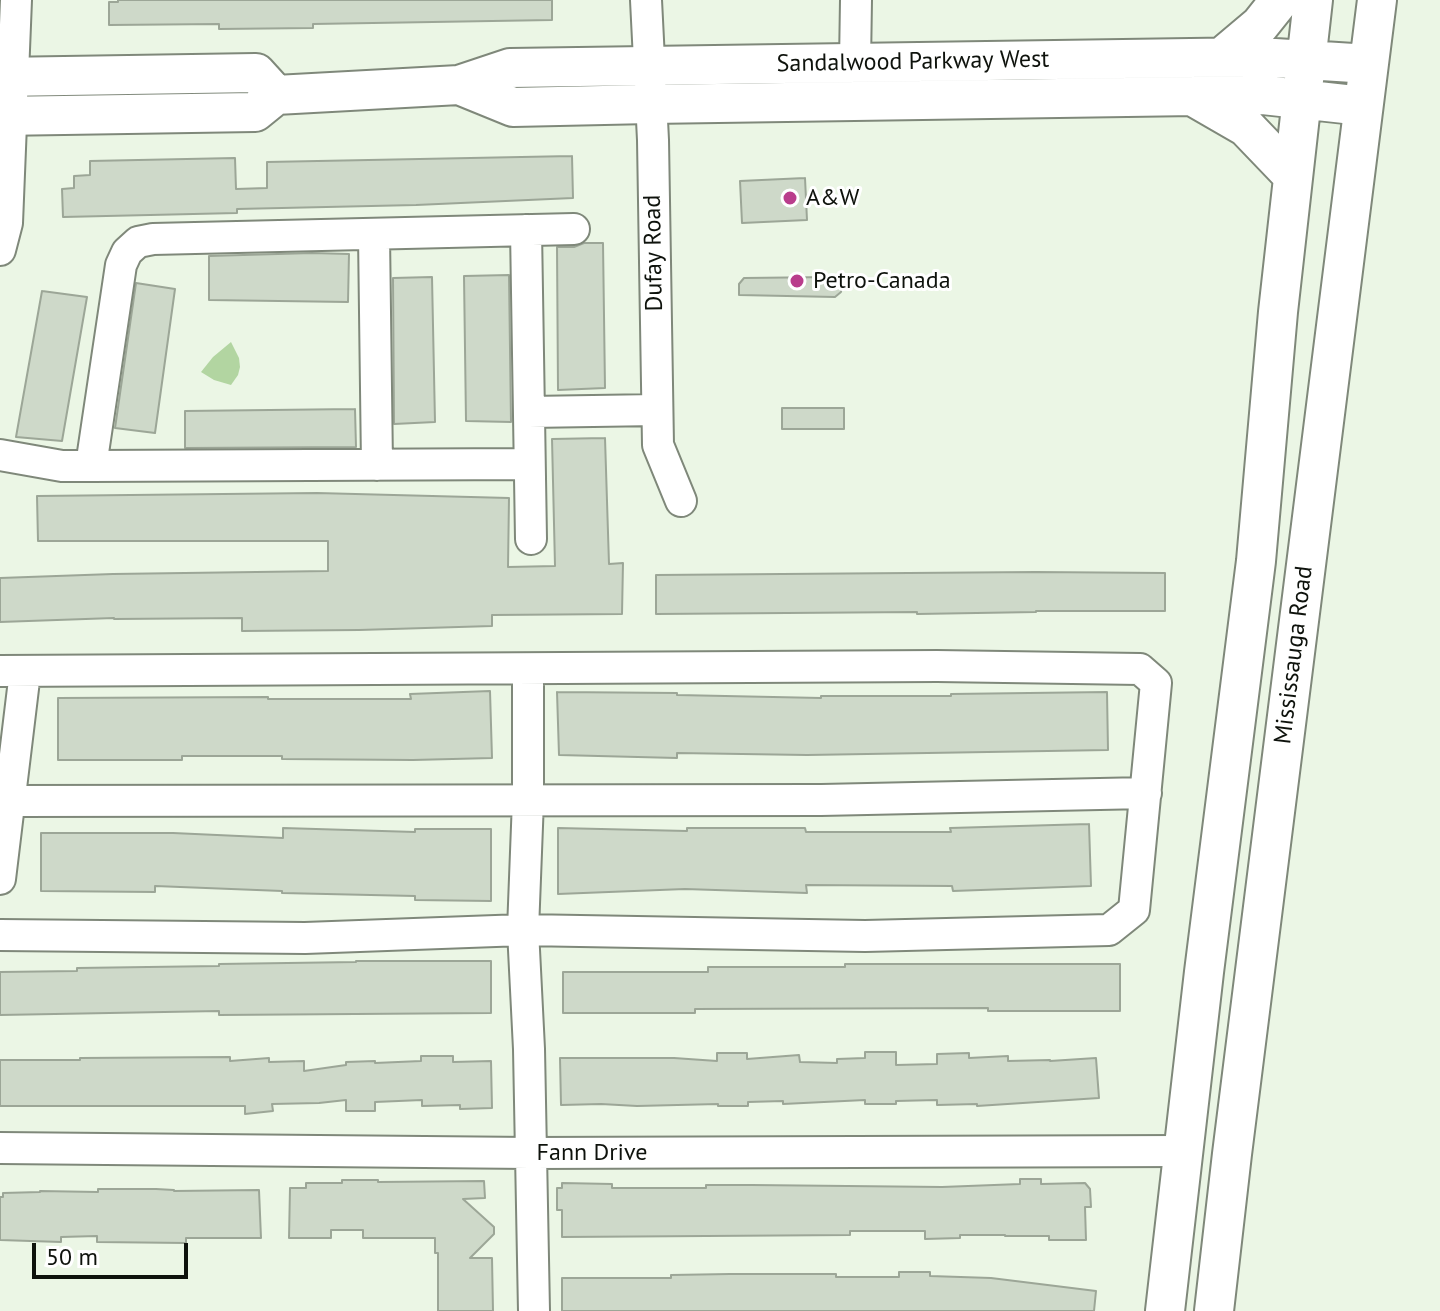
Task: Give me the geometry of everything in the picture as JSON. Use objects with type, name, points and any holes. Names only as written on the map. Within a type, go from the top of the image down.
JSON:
[{"type":"main road","points":[[1222,57],[1260,25],[1280,0]]},
{"type":"main road","name":"Mississauga Road","points":[[1165,1311],[1256,561],[1278,312],[1313,0]]},
{"type":"main road","name":"Mississauga Road","points":[[1214,1311],[1377,0]]},
{"type":"main road","name":"Sandalwood Parkway West","points":[[6,116],[255,112],[276,95],[459,85],[513,107],[649,85],[855,63],[1267,57],[1369,64]]},
{"type":"main road","points":[[7,77],[256,73],[276,95]]},
{"type":"main road","name":"Sandalwood Parkway West","points":[[649,85],[1263,95],[1363,106]]},
{"type":"main road","points":[[1191,96],[1246,127],[1293,176]]},
{"type":"street","points":[[0,250],[7,223],[7,77],[16,0]]},
{"type":"street","name":"Dufay Road","points":[[646,0],[653,155],[658,445],[681,501]]},
{"type":"street","points":[[855,63],[856,0]]},
{"type":"street","points":[[91,466],[121,265],[127,252],[138,242],[153,239],[574,229]]},
{"type":"street","points":[[526,230],[531,539]]},
{"type":"street","points":[[374,235],[377,465]]},
{"type":"street","points":[[529,412],[657,410]]},
{"type":"street","points":[[0,455],[62,466],[529,464]]},
{"type":"street","points":[[0,879],[9,801],[12,672],[922,666],[1140,669],[1156,683],[1134,910],[1109,930],[865,936],[523,930],[305,938],[0,935]]},
{"type":"street","points":[[528,670],[528,800],[523,930],[529,1049],[534,1311]]},
{"type":"street","points":[[9,801],[821,800],[1146,793]]},
{"type":"street","name":"Fann Drive","points":[[0,1148],[530,1153],[1183,1151]]},
{"type":"green space","points":[[231,342],[240,367],[231,385],[201,372]]},
{"type":"building","points":[[552,0],[552,20],[313,24],[313,28],[219,29],[219,24],[109,25],[109,2]]},
{"type":"building","points":[[572,156],[573,198],[237,209],[237,213],[63,217],[62,189],[74,188],[74,176],[90,175],[90,161],[235,158],[236,189],[267,188],[267,162]]},
{"type":"building","points":[[805,178],[807,220],[742,223],[740,181]]},
{"type":"building","points":[[584,243],[603,243],[605,388],[558,390],[557,247],[574,247]]},
{"type":"building","points":[[349,254],[348,302],[209,300],[209,256]]},
{"type":"building","points":[[509,275],[511,422],[466,421],[464,276]]},
{"type":"building","points":[[432,277],[435,422],[394,424],[393,278]]},
{"type":"building","points":[[831,277],[842,284],[841,292],[835,297],[739,295],[739,284],[744,278]]},
{"type":"building","points":[[136,283],[175,289],[155,433],[115,428]]},
{"type":"building","points":[[42,291],[87,297],[62,441],[16,437]]},
{"type":"building","points":[[782,408],[844,408],[844,429],[782,429]]},
{"type":"building","points":[[355,409],[356,447],[185,448],[185,411]]},
{"type":"building","points":[[605,438],[609,564],[623,563],[622,614],[492,615],[492,626],[359,630],[242,631],[242,618],[0,622],[0,578],[328,571],[328,541],[38,541],[37,496],[317,493],[509,498],[508,567],[555,566],[552,439]]},
{"type":"building","points":[[1165,573],[1165,611],[656,614],[656,575]]},
{"type":"building","points":[[490,691],[492,758],[413,760],[182,756],[182,760],[58,760],[58,698],[411,699],[410,694]]},
{"type":"building","points":[[557,692],[821,698],[1107,692],[1108,750],[807,755],[677,753],[677,758],[559,755]]},
{"type":"building","points":[[1089,824],[1091,886],[953,891],[952,886],[806,885],[807,893],[685,889],[558,894],[558,828],[687,831],[687,828],[805,828],[806,832],[951,832],[950,828]]},
{"type":"building","points":[[283,828],[415,832],[415,829],[491,829],[491,901],[155,886],[155,892],[41,891],[41,833],[173,833],[283,838]]},
{"type":"building","points":[[356,961],[491,961],[491,1013],[219,1015],[219,1011],[0,1015],[0,972]]},
{"type":"building","points":[[845,964],[1120,964],[1120,1011],[695,1009],[695,1013],[563,1013],[563,972],[708,972],[708,967],[845,967]]},
{"type":"building","points":[[865,1052],[896,1052],[896,1065],[937,1064],[937,1054],[969,1053],[969,1058],[1008,1056],[1008,1061],[1096,1058],[1099,1098],[977,1106],[937,1105],[937,1100],[896,1101],[896,1104],[865,1104],[865,1100],[783,1104],[783,1101],[748,1102],[748,1106],[561,1105],[560,1058],[717,1061],[717,1053],[747,1053],[747,1059],[799,1055],[800,1062],[837,1063],[837,1059],[865,1058]]},
{"type":"building","points":[[421,1056],[453,1056],[453,1062],[491,1061],[492,1108],[422,1106],[422,1100],[375,1102],[375,1111],[346,1111],[346,1100],[272,1104],[273,1111],[245,1114],[245,1106],[0,1106],[0,1060],[230,1057],[230,1061],[269,1058],[269,1062],[304,1061],[304,1071],[346,1065],[346,1062],[421,1061]]},
{"type":"building","points":[[1020,1179],[1041,1179],[1041,1184],[1085,1183],[1090,1189],[1091,1207],[1085,1207],[1086,1240],[1005,1235],[925,1239],[925,1231],[850,1231],[850,1235],[562,1237],[562,1210],[557,1210],[557,1188],[562,1188],[562,1183],[612,1184],[612,1188],[706,1188],[706,1185],[942,1187],[1020,1184]]},
{"type":"building","points":[[342,1180],[484,1181],[485,1198],[463,1199],[494,1227],[494,1234],[470,1258],[492,1258],[493,1311],[438,1311],[435,1238],[363,1238],[363,1230],[331,1230],[331,1238],[289,1238],[290,1188],[306,1188],[306,1183],[342,1183]]},
{"type":"building","points":[[98,1189],[259,1190],[261,1238],[186,1238],[186,1243],[97,1242],[97,1236],[61,1237],[61,1242],[0,1240],[0,1197],[3,1193],[98,1192]]},
{"type":"building","points":[[899,1272],[930,1272],[930,1276],[991,1278],[1096,1291],[1094,1311],[562,1311],[562,1278],[671,1278],[671,1275],[730,1274],[899,1277]]},
{"type":"place","name":"A&W","points":[[790,198]]},
{"type":"place","name":"Petro-Canada","points":[[797,281]]}]
